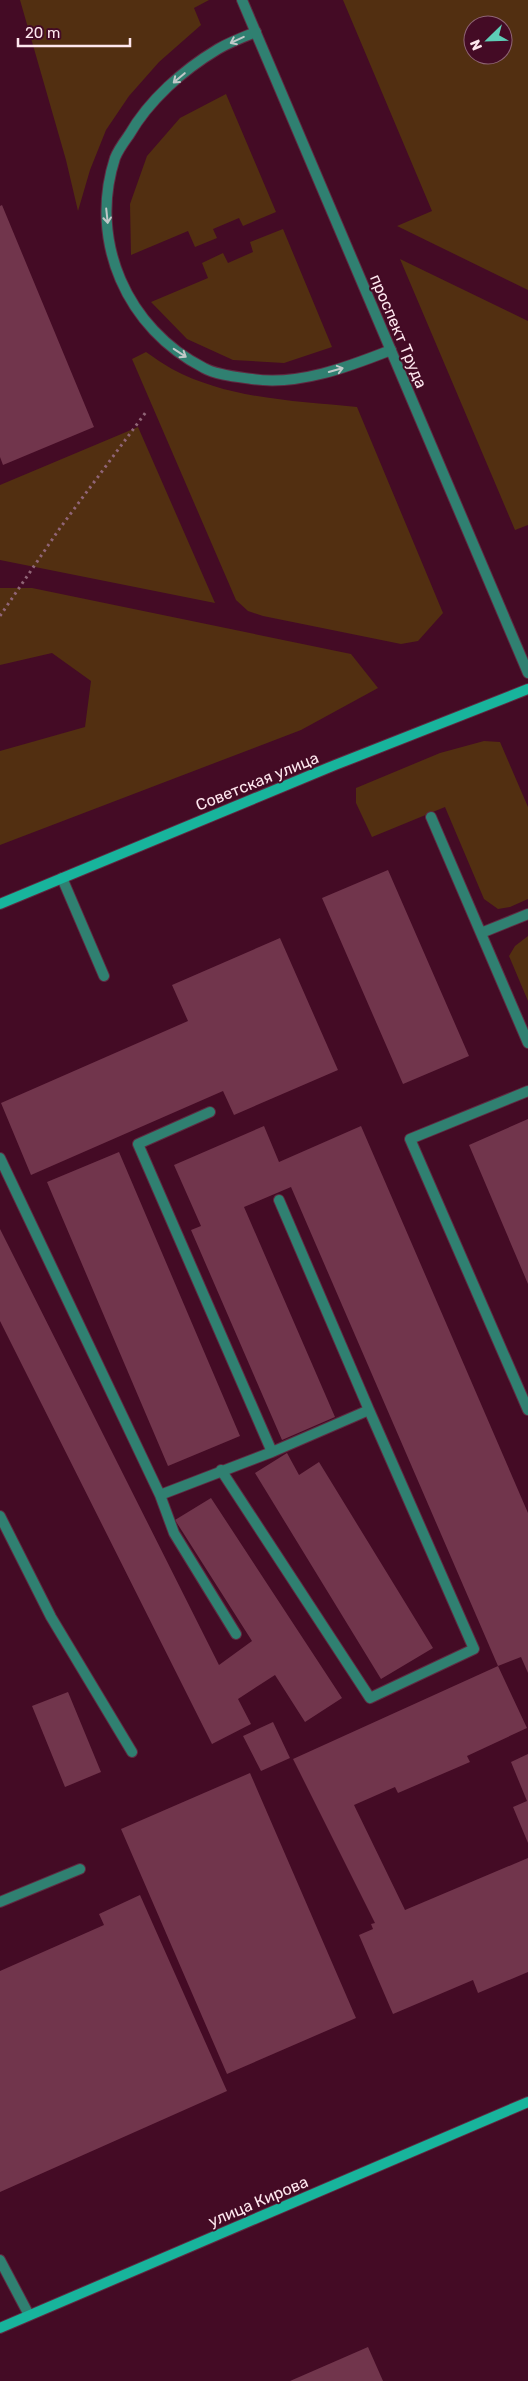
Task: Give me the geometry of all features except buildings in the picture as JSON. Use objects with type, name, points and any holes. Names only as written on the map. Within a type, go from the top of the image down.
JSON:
[{"type":"street","name":"проспект Труда","points":[[242,0],[528,673]]},
{"type":"street","points":[[256,32],[218,49],[177,78],[140,115],[116,157],[106,206],[111,256],[130,303],[163,342],[205,369],[253,380],[307,378],[353,365],[391,350]]},
{"type":"street","name":"Советская улица","points":[[0,904],[335,765],[528,689]]},
{"type":"street","points":[[431,817],[528,1043]]},
{"type":"street","points":[[62,878],[104,976]]},
{"type":"street","points":[[481,933],[528,914]]},
{"type":"street","points":[[527,1405],[410,1139],[528,1090]]},
{"type":"street","points":[[210,1112],[138,1144],[272,1452]]},
{"type":"street","points":[[0,1158],[160,1495],[174,1533],[236,1634]]},
{"type":"street","points":[[221,1470],[370,1698],[474,1649],[279,1200]]},
{"type":"street","points":[[160,1495],[272,1452],[369,1410]]},
{"type":"street","points":[[0,1516],[51,1617],[132,1752]]},
{"type":"street","points":[[0,1902],[80,1869]]},
{"type":"street","name":"улица Кирова","points":[[0,2328],[528,2102]]},
{"type":"street","points":[[0,2260],[29,2316]]},
{"type":"path","points":[[0,616],[60,528],[146,412]]},
{"type":"shaded area","points":[[20,0],[209,0],[194,8],[201,25],[159,62],[129,96],[106,130],[90,170],[78,211],[66,160]]},
{"type":"shaded area","points":[[343,0],[528,0],[528,290],[397,226],[432,211]]},
{"type":"shaded area","points":[[226,94],[276,212],[243,226],[239,218],[213,229],[217,238],[195,247],[188,231],[131,255],[130,204],[147,156],[180,118]]},
{"type":"shaded area","points":[[283,229],[332,347],[284,363],[233,360],[187,339],[151,302],[208,278],[202,263],[223,253],[228,263],[253,252],[250,242]]},
{"type":"shaded area","points":[[400,259],[528,321],[528,525],[515,530]]},
{"type":"shaded area","points":[[146,352],[172,369],[193,379],[239,393],[357,407],[443,613],[418,641],[401,644],[263,616],[248,611],[236,600],[132,359]]},
{"type":"shaded area","points":[[138,427],[215,603],[0,560],[0,485]]},
{"type":"shaded area","points":[[0,588],[32,588],[351,654],[378,688],[301,730],[0,845],[0,751],[85,727],[91,681],[52,653],[0,665]]},
{"type":"shaded area","points":[[484,741],[500,742],[528,807],[528,899],[510,907],[498,909],[484,899],[445,807],[372,837],[356,803],[356,788],[440,753]]},
{"type":"shaded area","points":[[528,936],[528,1001],[509,956],[515,946]]}]
